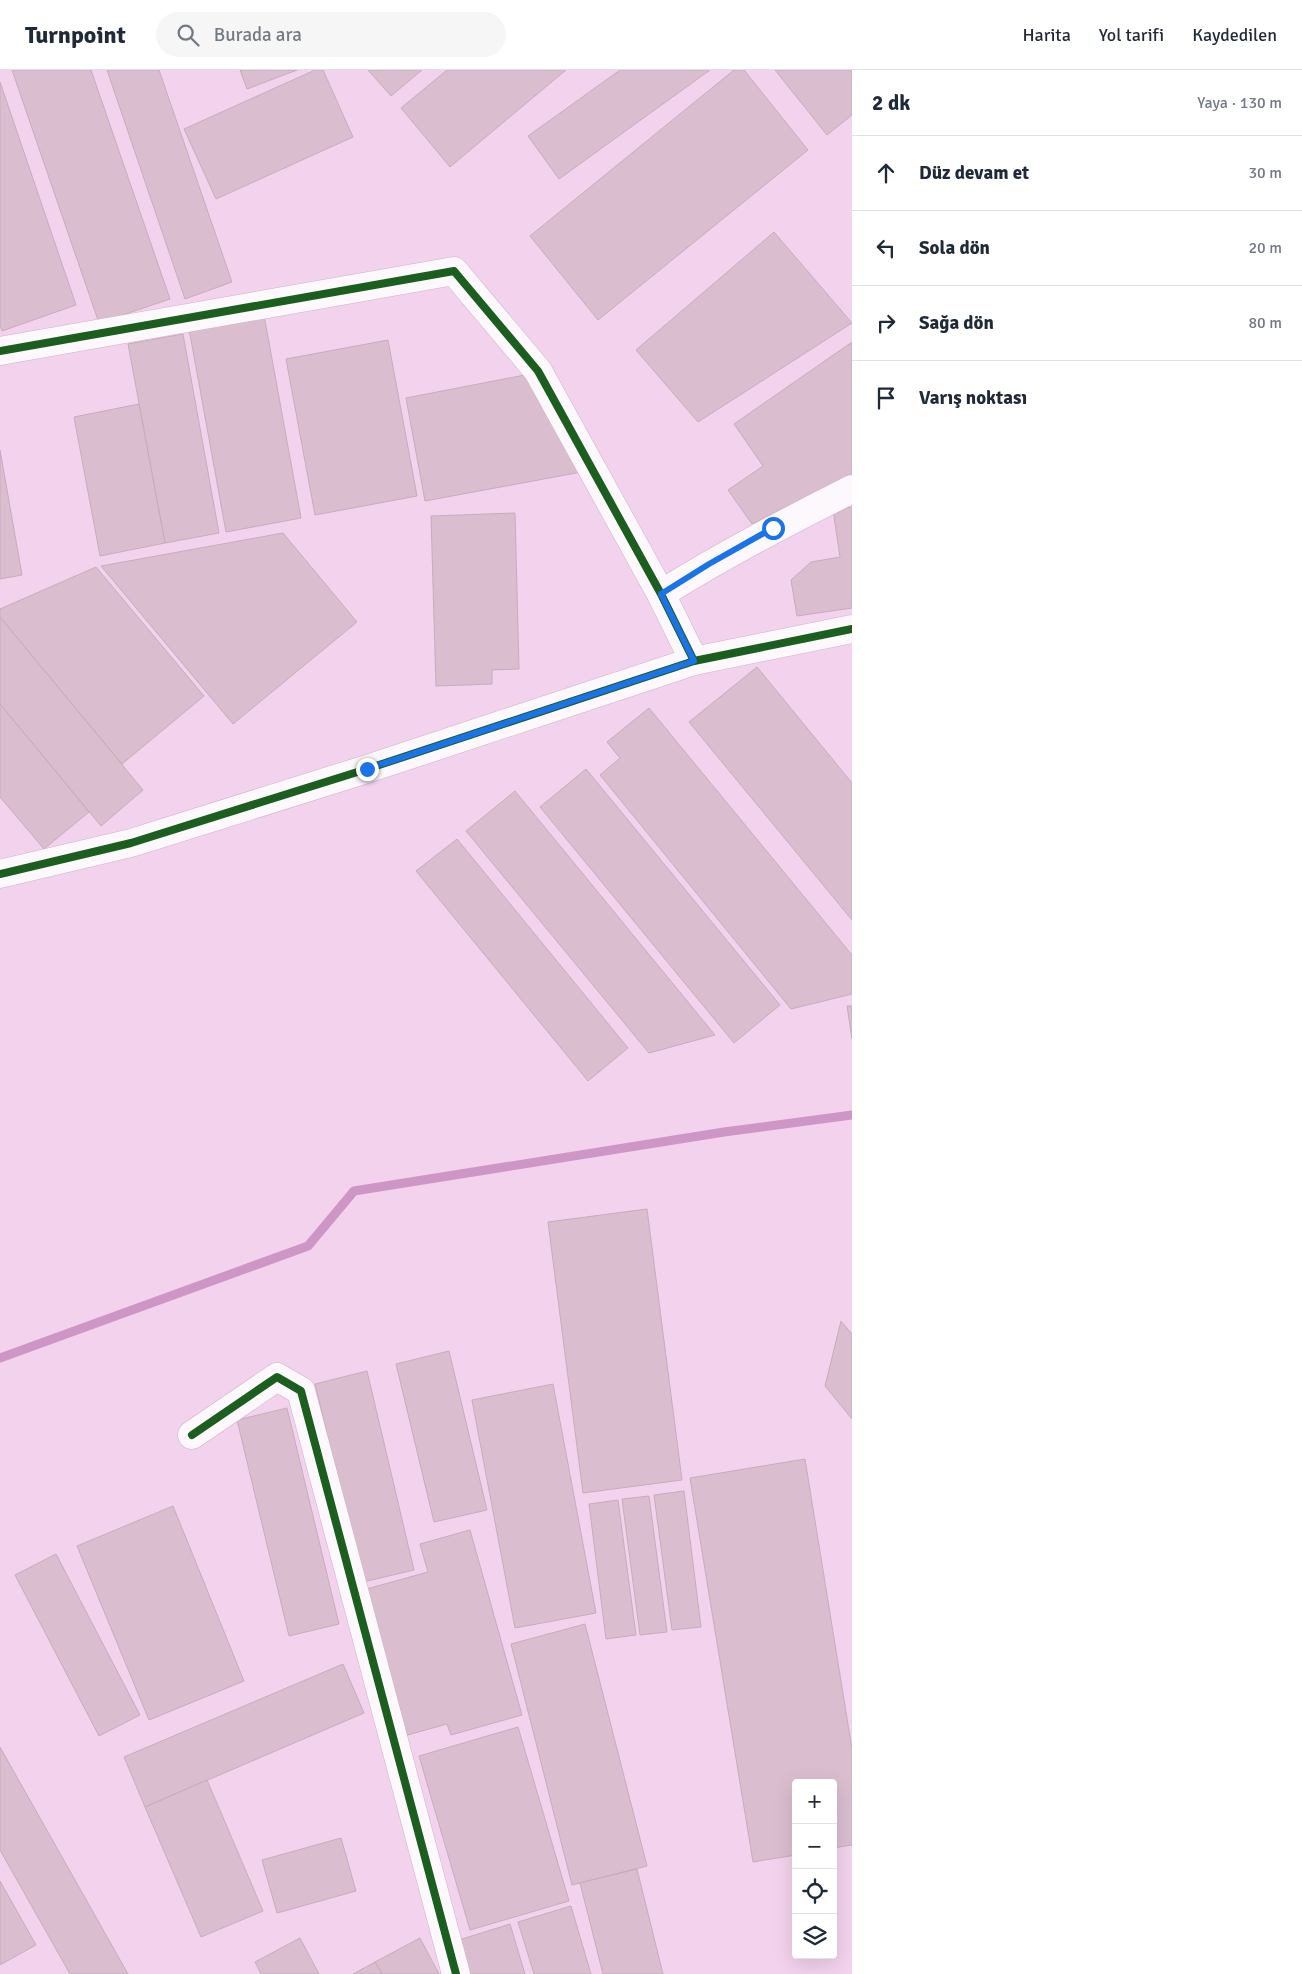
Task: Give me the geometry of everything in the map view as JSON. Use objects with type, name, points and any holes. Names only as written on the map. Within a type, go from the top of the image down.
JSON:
[{"type":"street","points":[[0,351],[454,271],[538,371],[661,594],[694,661]]},
{"type":"street","points":[[661,594],[709,564],[765,533],[852,489]]},
{"type":"street","points":[[0,874],[141,840],[367,769],[694,661],[852,629]]},
{"type":"street","points":[[192,1436],[277,1377],[301,1391],[456,1974]]},
{"type":"building","points":[[12,70],[91,70],[170,299],[99,323]]},
{"type":"building","points":[[107,70],[159,70],[232,282],[185,299]]},
{"type":"building","points":[[240,70],[297,70],[247,89]]},
{"type":"building","points":[[315,70],[323,70],[353,137],[216,199],[184,129]]},
{"type":"building","points":[[368,70],[422,70],[391,96]]},
{"type":"building","points":[[447,70],[566,70],[450,167],[401,108]]},
{"type":"building","points":[[620,70],[710,70],[559,179],[528,136]]},
{"type":"building","points":[[734,70],[744,70],[808,150],[598,320],[530,236]]},
{"type":"building","points":[[775,70],[852,70],[852,115],[827,135]]},
{"type":"building","points":[[0,82],[76,305],[2,331],[0,325]]},
{"type":"building","points":[[774,232],[852,323],[698,422],[636,350]]},
{"type":"building","points":[[264,315],[301,518],[226,532],[189,329]]},
{"type":"building","points":[[183,334],[219,533],[165,543],[128,344]]},
{"type":"building","points":[[388,340],[417,496],[315,515],[286,359]]},
{"type":"building","points":[[852,342],[852,475],[752,524],[728,490],[763,466],[734,424]]},
{"type":"building","points":[[535,373],[587,471],[425,501],[406,398]]},
{"type":"building","points":[[139,404],[165,543],[100,556],[74,417]]},
{"type":"building","points":[[0,450],[22,575],[0,579]]},
{"type":"building","points":[[852,507],[852,608],[797,616],[791,580],[811,562],[840,557],[833,510]]},
{"type":"building","points":[[515,513],[519,669],[492,670],[492,684],[436,686],[431,516]]},
{"type":"building","points":[[283,533],[357,622],[233,724],[101,566]]},
{"type":"building","points":[[96,567],[204,696],[122,764],[0,617],[0,609]]},
{"type":"building","points":[[0,617],[143,790],[101,826],[0,704]]},
{"type":"building","points":[[757,667],[852,783],[852,920],[689,722]]},
{"type":"building","points":[[0,704],[89,812],[44,849],[0,797]]},
{"type":"building","points":[[649,708],[852,955],[852,994],[791,1009],[600,775],[620,758],[607,742]]},
{"type":"building","points":[[586,769],[780,1005],[734,1043],[540,807]]},
{"type":"building","points":[[515,791],[715,1035],[649,1053],[466,831]]},
{"type":"building","points":[[457,839],[628,1048],[588,1081],[416,871]]},
{"type":"building","points":[[847,1006],[852,1006],[852,1039]]},
{"type":"building","points":[[647,1209],[682,1480],[583,1493],[548,1222]]},
{"type":"building","points":[[841,1321],[852,1334],[852,1419],[825,1386]]},
{"type":"building","points":[[449,1351],[487,1510],[434,1522],[396,1364]]},
{"type":"building","points":[[367,1371],[414,1570],[363,1582],[315,1384]]},
{"type":"building","points":[[553,1384],[596,1613],[515,1628],[472,1400]]},
{"type":"building","points":[[287,1408],[339,1624],[289,1636],[237,1420]]},
{"type":"building","points":[[805,1459],[852,1749],[852,1845],[837,1847],[837,1779],[792,1779],[792,1856],[753,1862],[690,1478]]},
{"type":"building","points":[[684,1491],[701,1627],[672,1630],[654,1495]]},
{"type":"building","points":[[649,1496],[667,1632],[640,1635],[622,1499]]},
{"type":"building","points":[[618,1500],[636,1635],[606,1639],[589,1504]]},
{"type":"building","points":[[173,1506],[244,1681],[149,1720],[77,1546]]},
{"type":"building","points":[[470,1530],[522,1715],[451,1735],[447,1724],[404,1736],[363,1590],[428,1572],[420,1544]]},
{"type":"building","points":[[56,1554],[140,1715],[99,1736],[15,1575]]},
{"type":"building","points":[[585,1624],[647,1866],[572,1885],[511,1644]]},
{"type":"building","points":[[343,1664],[364,1713],[145,1807],[124,1757]]},
{"type":"building","points":[[518,1727],[569,1901],[470,1930],[419,1756]]},
{"type":"building","points":[[0,1747],[128,1974],[70,1974],[0,1850]]},
{"type":"building","points":[[207,1780],[263,1911],[201,1937],[145,1807]]},
{"type":"building","points":[[341,1838],[356,1891],[277,1913],[262,1860]]},
{"type":"building","points":[[637,1869],[663,1974],[603,1974],[580,1883]]},
{"type":"building","points":[[0,1881],[36,1945],[0,1965]]},
{"type":"building","points":[[571,1906],[591,1974],[534,1974],[518,1922]]},
{"type":"building","points":[[510,1924],[525,1974],[469,1974],[459,1940]]},
{"type":"building","points":[[300,1938],[319,1974],[261,1974],[255,1962]]},
{"type":"building","points":[[420,1938],[439,1974],[382,1974],[375,1962]]},
{"type":"building","points":[[375,1962],[382,1974],[353,1974]]},
{"type":"waterway","points":[[0,1358],[308,1246],[354,1191],[724,1132],[852,1115]]},
{"type":"cycle path","points":[[0,351],[454,271],[538,371],[661,594],[694,661],[852,629]]},
{"type":"cycle path","points":[[0,874],[131,843],[367,769],[694,661]]},
{"type":"cycle path","points":[[192,1435],[277,1377],[301,1391],[456,1974]]},
{"type":"route","points":[[367,769],[694,661],[661,594],[773,528]]}]
